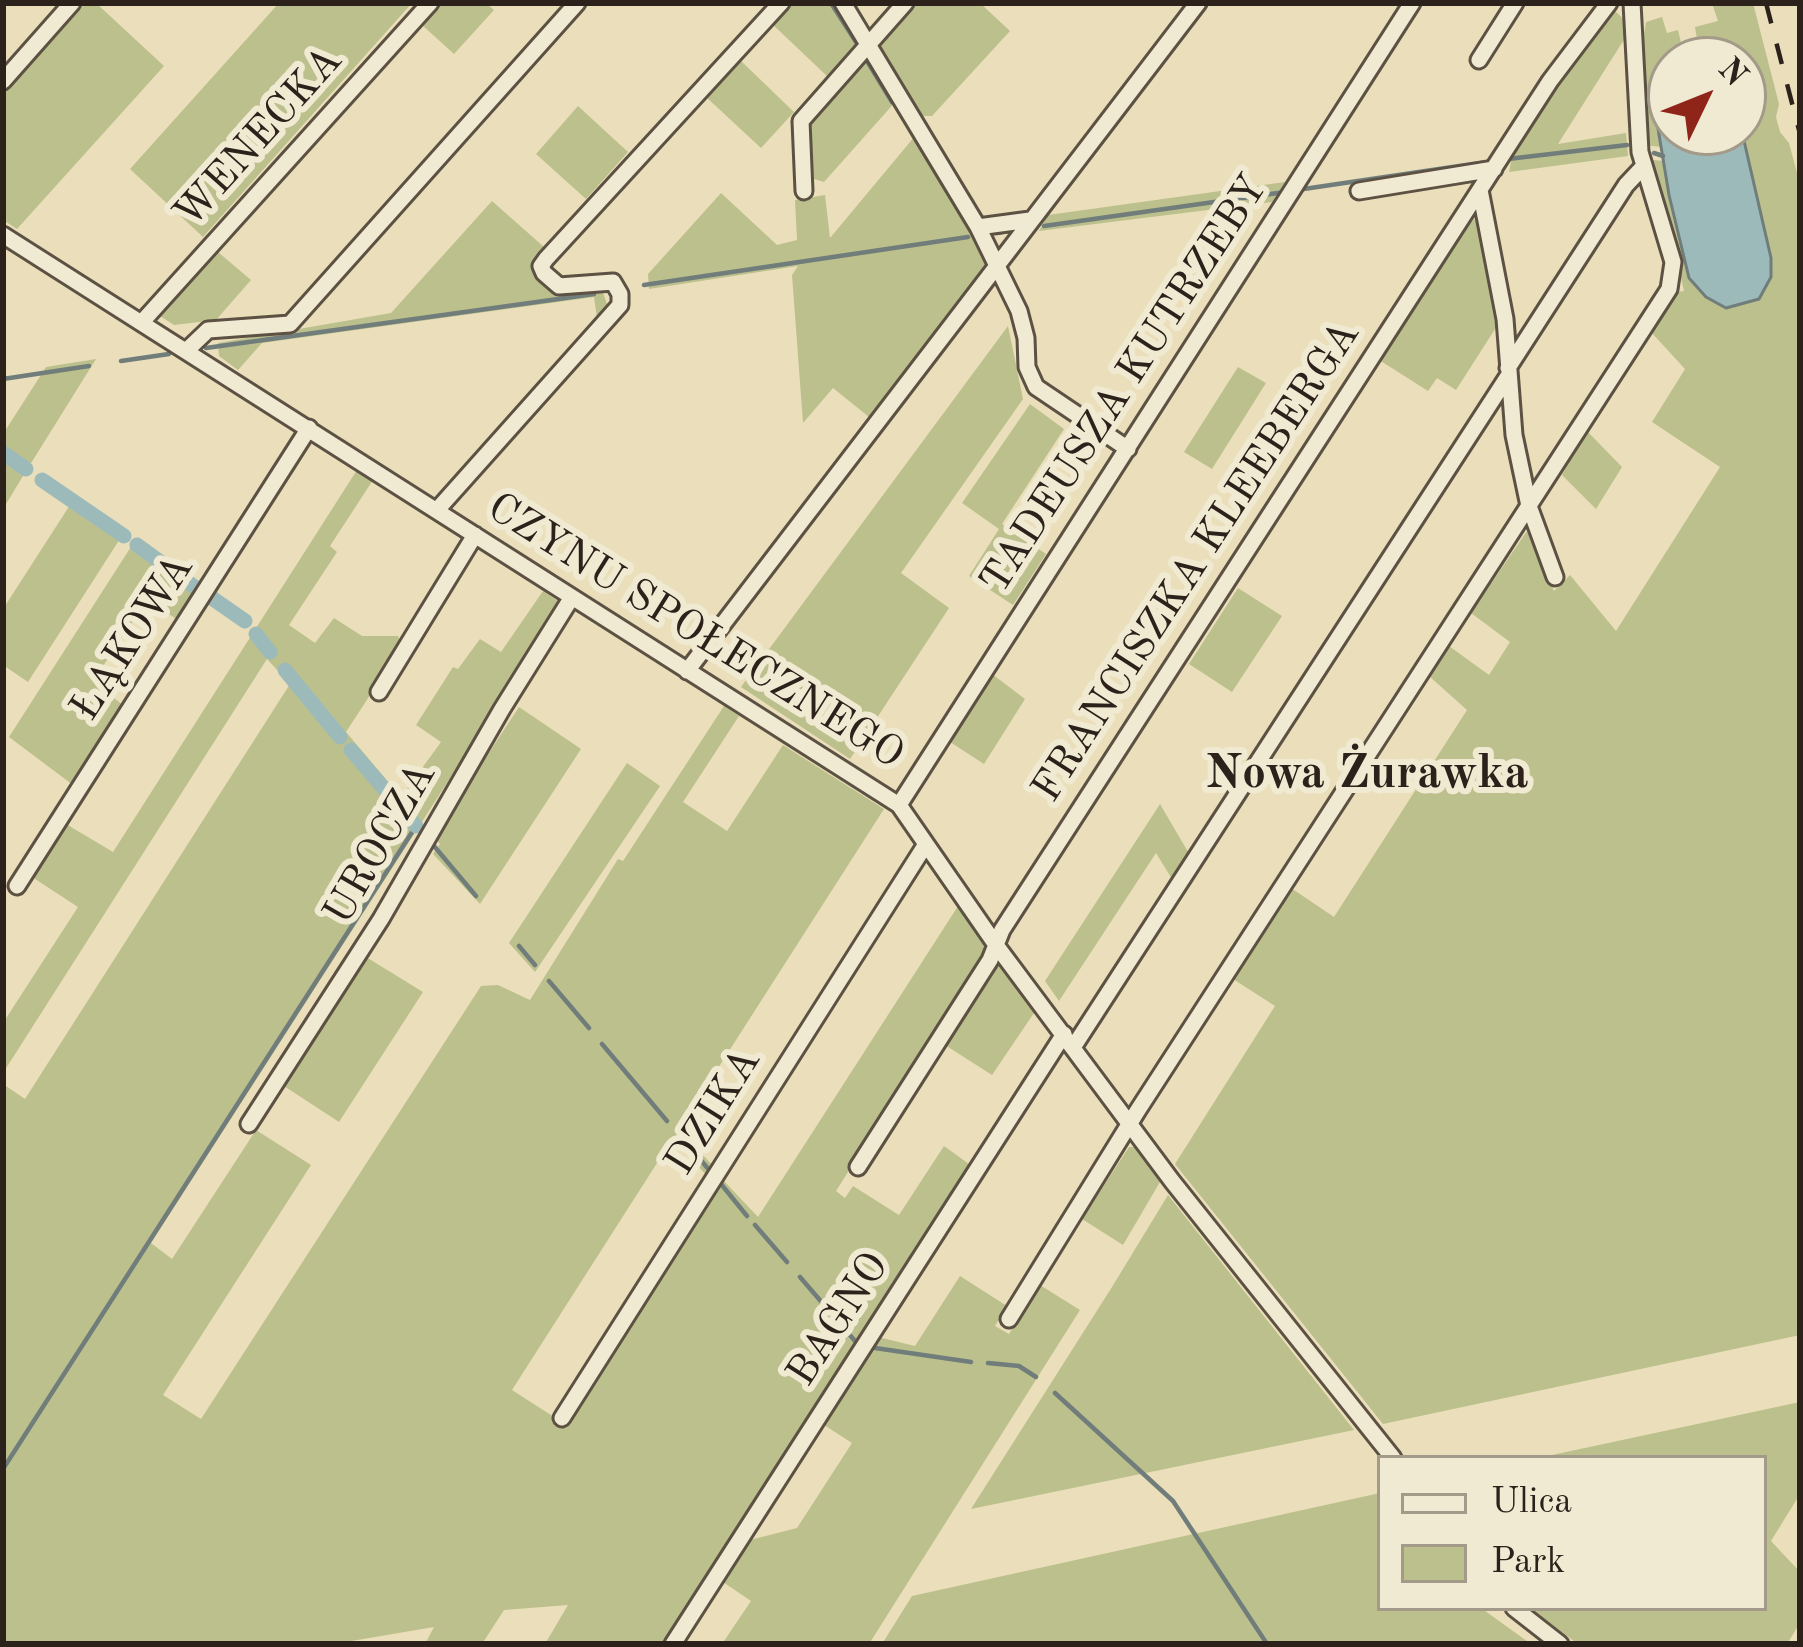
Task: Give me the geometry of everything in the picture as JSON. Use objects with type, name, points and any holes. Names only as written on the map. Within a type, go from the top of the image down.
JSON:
[{"type":"street","points":[[3,81],[73,3]]},
{"type":"street","name":"WENECKA","points":[[142,322],[430,3]]},
{"type":"street","points":[[186,351],[208,330],[290,324],[577,3]]},
{"type":"street","points":[[437,510],[620,305],[618,287],[605,280],[559,286],[544,273],[546,259],[781,3]]},
{"type":"street","points":[[843,3],[979,227],[1019,311],[1027,368],[1036,387],[1128,449]]},
{"type":"street","points":[[804,191],[801,121],[905,3]]},
{"type":"street","points":[[687,671],[1198,3]]},
{"type":"street","name":"TADEUSZA KUTRZEBY","points":[[899,805],[1412,3]]},
{"type":"street","points":[[1479,60],[1515,3]]},
{"type":"street","name":"FRANCISZKA KLEEBERGA","points":[[858,1167],[1002,930],[1558,69],[1609,3]]},
{"type":"street","points":[[1009,1319],[1129,1123],[1673,278],[1668,242],[1642,168],[1632,3]]},
{"type":"street","name":"BAGNO","points":[[673,1644],[1626,185],[1642,168]]},
{"type":"street","points":[[1359,191],[1494,169]]},
{"type":"street","points":[[1480,190],[1504,319],[1514,435],[1529,506],[1556,577]]},
{"type":"street","points":[[979,227],[1030,220]]},
{"type":"street","name":"CZYNU SPOŁECZNEGO","points":[[3,235],[899,805],[1129,1123],[1391,1455]]},
{"type":"street","name":"ŁĄKOWA","points":[[17,886],[309,428]]},
{"type":"street","points":[[379,692],[475,535]]},
{"type":"street","name":"UROCZA","points":[[249,1124],[381,919],[572,597]]},
{"type":"street","name":"DZIKA","points":[[562,1418],[926,844]]},
{"type":"street","points":[[1518,1611],[1560,1644]]},
{"type":"green space","points":[[86,3],[96,3],[164,66],[17,229],[3,220],[3,95]]},
{"type":"green space","points":[[279,3],[412,3],[203,237],[130,169]]},
{"type":"green space","points":[[440,3],[486,3],[494,10],[454,54],[421,24]]},
{"type":"green space","points":[[789,3],[840,3],[863,41],[827,76],[771,23]]},
{"type":"green space","points":[[916,3],[980,3],[1010,31],[932,116],[916,111],[879,40]]},
{"type":"green space","points":[[1712,3],[1753,3],[1761,36],[1696,36],[1695,27],[1718,21]]},
{"type":"green space","points":[[1613,9],[1632,27],[1558,144],[1626,133],[1628,156],[1509,172],[1513,151],[1580,48]]},
{"type":"green space","points":[[1662,17],[1667,33],[1678,30],[1679,36],[1647,36],[1644,145],[1641,54],[1646,22]]},
{"type":"green space","points":[[867,56],[897,100],[824,182],[814,179],[806,121]]},
{"type":"green space","points":[[1767,57],[1779,104],[1776,117],[1800,184],[1800,1335],[1383,1424],[1175,1164],[1275,1006],[1233,979],[1291,888],[1334,917],[1467,710],[1429,676],[1449,646],[1489,675],[1510,642],[1471,613],[1527,531],[1554,591],[1570,575],[1616,631],[1720,467],[1652,422],[1685,369],[1651,332],[1676,292],[1684,291],[1653,160],[1664,161],[1689,278],[1771,258],[1748,156],[1767,156]]},
{"type":"green space","points":[[739,59],[794,112],[761,148],[706,97]]},
{"type":"green space","points":[[578,106],[628,152],[586,199],[536,154]]},
{"type":"green space","points":[[915,136],[965,225],[972,224],[988,263],[869,417],[833,388],[803,423],[792,275],[798,266],[649,289],[648,274],[721,193],[777,245],[797,240],[795,200],[825,195],[830,238]]},
{"type":"green space","points":[[1285,182],[1272,202],[1039,231],[1048,215]]},
{"type":"green space","points":[[492,201],[544,247],[538,253],[536,270],[541,279],[601,287],[608,307],[604,313],[597,318],[594,297],[262,343],[238,370],[219,356],[218,343],[391,313]]},
{"type":"green space","points":[[1477,217],[1497,326],[1456,390],[1437,378],[1428,391],[1376,358],[1455,236]]},
{"type":"green space","points":[[218,252],[251,280],[216,320],[174,325],[160,316]]},
{"type":"green space","points":[[1008,326],[1023,399],[901,573],[949,608],[850,759],[741,687]]},
{"type":"green space","points":[[96,359],[3,509],[3,434],[46,367]]},
{"type":"green space","points":[[1238,367],[1266,383],[1212,469],[1184,452]]},
{"type":"green space","points":[[1030,404],[1064,429],[1002,524],[1046,554],[1013,605],[969,576],[999,529],[962,503]]},
{"type":"green space","points":[[1587,431],[1622,467],[1596,509],[1562,475]]},
{"type":"green space","points":[[357,470],[373,480],[330,546],[337,552],[289,625],[315,643],[334,618],[362,636],[398,636],[402,646],[346,732],[401,797],[441,742],[416,725],[453,667],[458,669],[480,639],[501,652],[543,591],[562,604],[151,1243],[172,1259],[256,1130],[311,1165],[163,1395],[201,1419],[481,986],[498,985],[530,1000],[618,859],[623,861],[724,706],[739,716],[683,802],[727,831],[783,745],[884,809],[679,1129],[714,1167],[707,1176],[673,1138],[512,1390],[568,1426],[723,1180],[758,1217],[960,903],[990,947],[836,1191],[845,1198],[853,1186],[899,1215],[944,1146],[973,1167],[666,1644],[545,1644],[568,1605],[504,1610],[482,1644],[425,1644],[434,1627],[334,1644],[3,1644],[3,1084],[25,1099],[290,684],[267,659],[3,1073],[3,1023],[78,907],[32,877],[66,824],[113,852]]},
{"type":"green space","points":[[43,474],[125,531],[28,682],[3,665],[3,609],[70,505],[37,483]]},
{"type":"green space","points":[[136,539],[202,586],[181,622],[147,600],[93,681],[124,706],[73,785],[9,737]]},
{"type":"green space","points":[[1238,588],[1282,616],[1232,692],[1189,664]]},
{"type":"green space","points":[[992,674],[1025,699],[984,764],[950,742]]},
{"type":"green space","points":[[519,707],[581,749],[480,904],[433,854],[440,844],[434,836]]},
{"type":"green space","points":[[627,763],[660,786],[535,972],[509,943]]},
{"type":"green space","points":[[1160,804],[1191,857],[1175,884],[1156,853],[1059,1001],[1045,981]]},
{"type":"green space","points":[[366,957],[423,992],[339,1122],[284,1086]]},
{"type":"green space","points":[[999,960],[1036,1010],[992,1075],[945,1045]]},
{"type":"green space","points":[[1129,1147],[1137,1147],[1160,1182],[1123,1245],[1082,1219]]},
{"type":"green space","points":[[1168,1195],[1354,1430],[971,1509],[1112,1287]]},
{"type":"green space","points":[[960,1276],[1007,1306],[995,1326],[1009,1334],[1040,1285],[1080,1310],[869,1644],[722,1644],[751,1601],[720,1580],[746,1541],[797,1528],[852,1443],[821,1423],[878,1337],[915,1346]]},
{"type":"green space","points":[[1800,1402],[1800,1494],[1771,1541],[1800,1572],[1800,1623],[1787,1644],[1578,1644],[1533,1611],[1767,1611],[1767,1455],[1552,1455]]},
{"type":"green space","points":[[1377,1494],[1377,1611],[1485,1611],[1531,1644],[882,1644],[912,1596]]},
{"type":"water","points":[[1663,156],[1748,156],[1771,258],[1771,277],[1759,299],[1726,308],[1706,297],[1689,278]]},
{"type":"waterway","points":[[831,3],[856,42]]},
{"type":"waterway","points":[[875,25],[891,7]]},
{"type":"waterway","points":[[867,61],[892,102]]},
{"type":"waterway","points":[[1508,159],[1627,145]]},
{"type":"waterway","points":[[1297,190],[1493,161]]},
{"type":"waterway","points":[[1044,226],[1285,192]]},
{"type":"waterway","points":[[997,233],[1012,230]]},
{"type":"waterway","points":[[644,285],[968,237]]},
{"type":"waterway","points":[[206,348],[594,294]]},
{"type":"waterway","points":[[121,361],[169,354]]},
{"type":"waterway","points":[[3,379],[89,366]]},
{"type":"waterway","points":[[3,453],[26,469]]},
{"type":"waterway","points":[[42,480],[124,536]]},
{"type":"waterway","points":[[137,545],[196,588]]},
{"type":"waterway","points":[[209,596],[245,621]]},
{"type":"waterway","points":[[256,634],[270,652]]},
{"type":"waterway","points":[[285,670],[340,737]]},
{"type":"waterway","points":[[351,750],[416,826]]},
{"type":"waterway","points":[[3,1469],[416,826],[421,831]]},
{"type":"waterway","points":[[434,846],[476,896]]},
{"type":"waterway","points":[[519,946],[535,965]]},
{"type":"waterway","points":[[549,981],[589,1028]]},
{"type":"waterway","points":[[602,1044],[667,1121]]},
{"type":"waterway","points":[[682,1138],[710,1171]]},
{"type":"waterway","points":[[721,1184],[747,1216]]},
{"type":"waterway","points":[[755,1225],[787,1262]]},
{"type":"waterway","points":[[800,1277],[855,1341]]},
{"type":"waterway","points":[[875,1348],[971,1362]]},
{"type":"waterway","points":[[988,1363],[1019,1366],[1036,1377]]},
{"type":"waterway","points":[[1055,1393],[1173,1501],[1267,1644]]},
{"type":"railway","points":[[1766,3],[1800,134]]},
{"type":"district","name":"Nowa Żurawka","points":[[1367,774]]}]
